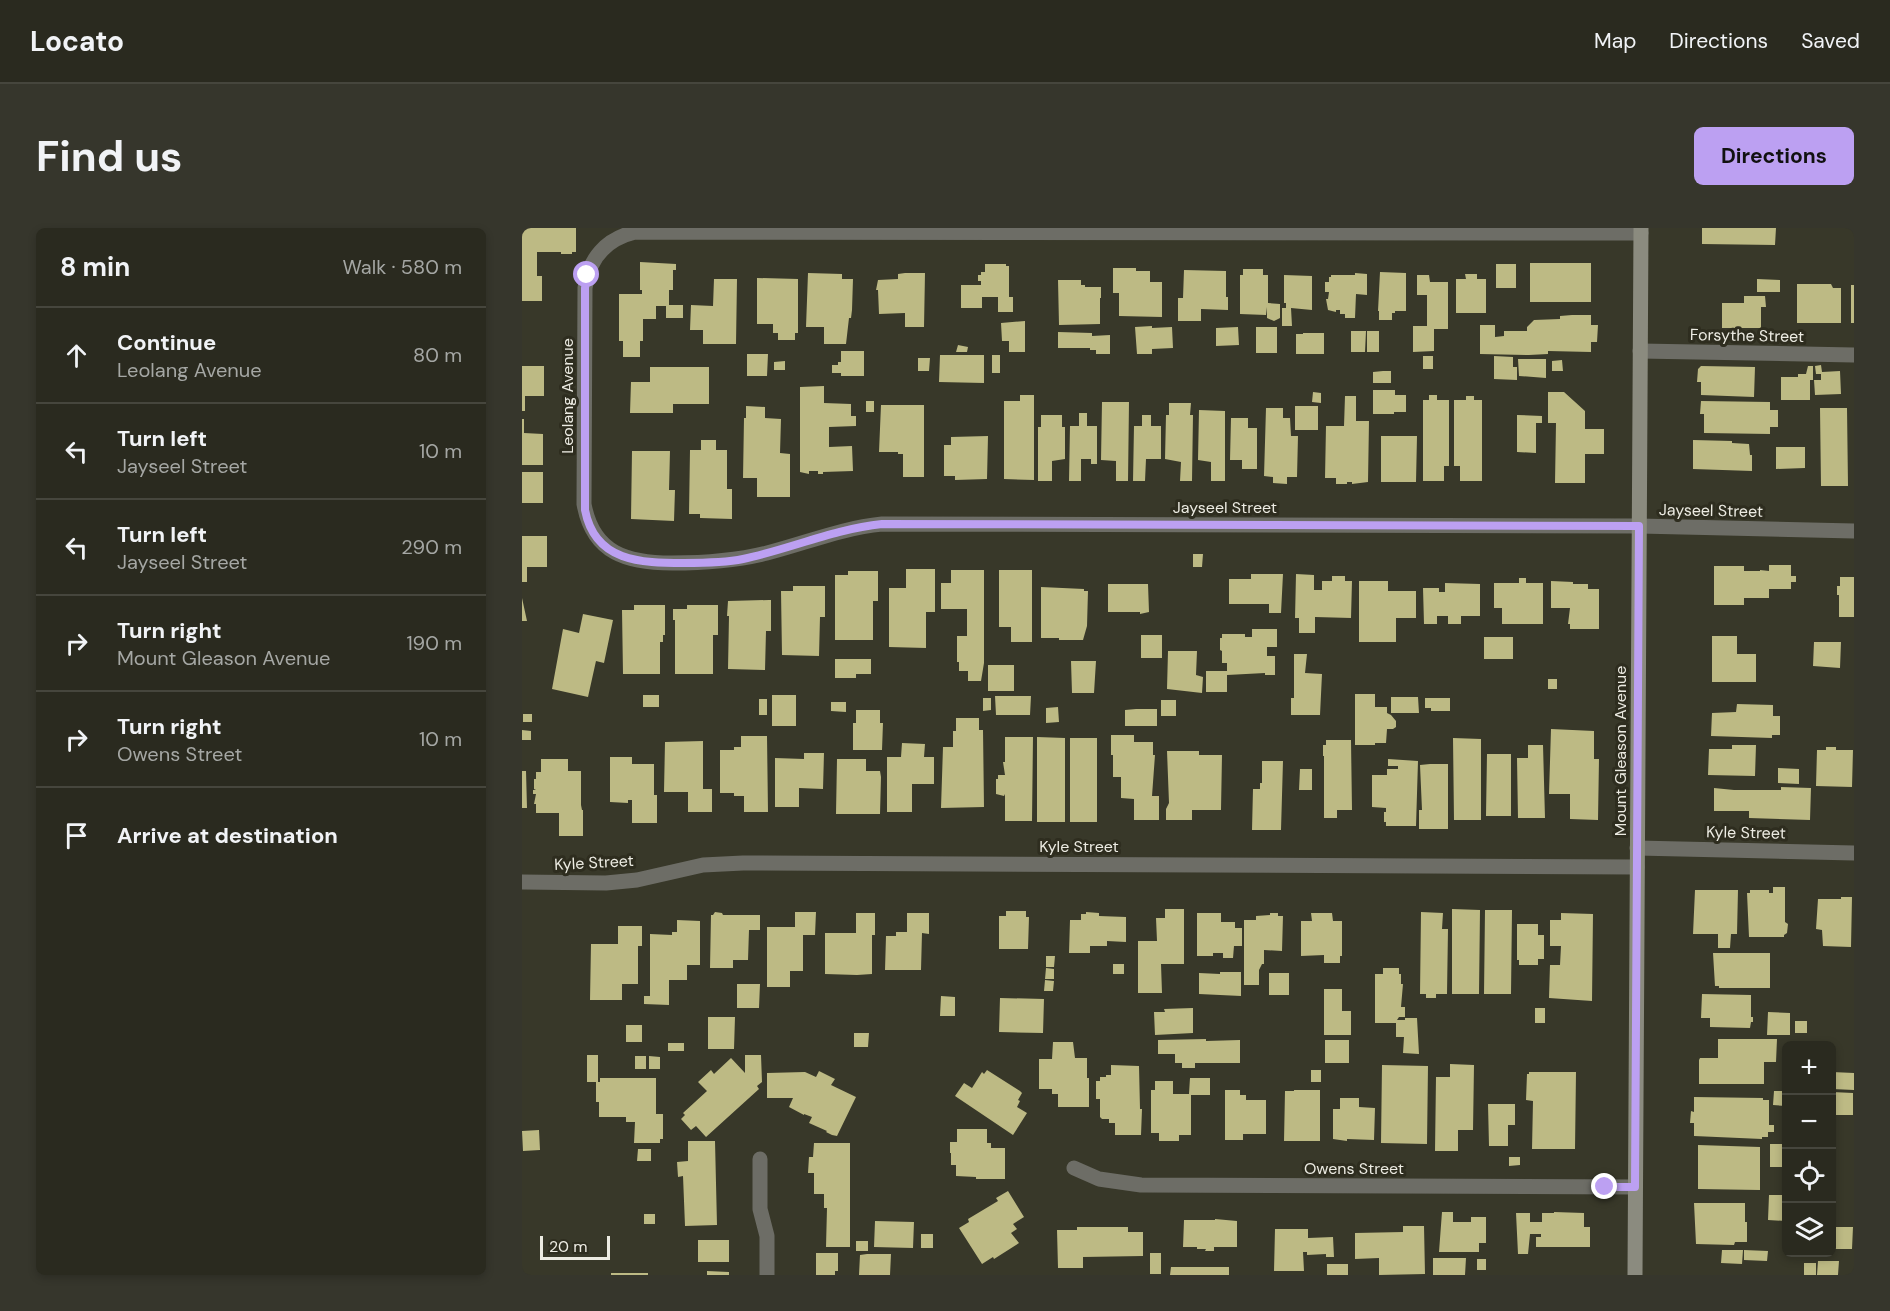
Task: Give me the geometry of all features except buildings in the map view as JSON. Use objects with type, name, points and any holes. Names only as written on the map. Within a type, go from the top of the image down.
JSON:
[{"type":"street","name":"Leolang Avenue","points":[[605,546],[591,526],[584,504],[585,288],[591,264],[604,247],[625,235],[635,232],[1641,231]]},
{"type":"street","name":"Mount Gleason Avenue","points":[[1635,1275],[1641,231]]},
{"type":"street","name":"Forsythe Street","points":[[1640,351],[1854,355]]},
{"type":"street","name":"Jayseel Street","points":[[605,546],[624,558],[645,563],[713,563],[743,559],[844,530],[882,524],[1639,526],[1854,531]]},
{"type":"street","name":"Kyle Street","points":[[1637,848],[1854,853]]},
{"type":"street","name":"Kyle Street","points":[[522,882],[606,883],[703,865],[743,863],[1637,867]]},
{"type":"street","points":[[760,1159],[760,1209],[767,1236],[767,1275]]},
{"type":"street","name":"Owens Street","points":[[1074,1168],[1099,1179],[1141,1185],[1635,1187]]},
{"type":"route","points":[[587,275],[585,288],[584,504],[586,516],[600,541],[614,553],[635,561],[713,563],[743,559],[844,530],[882,524],[1639,526],[1635,1187],[1605,1187]]}]
